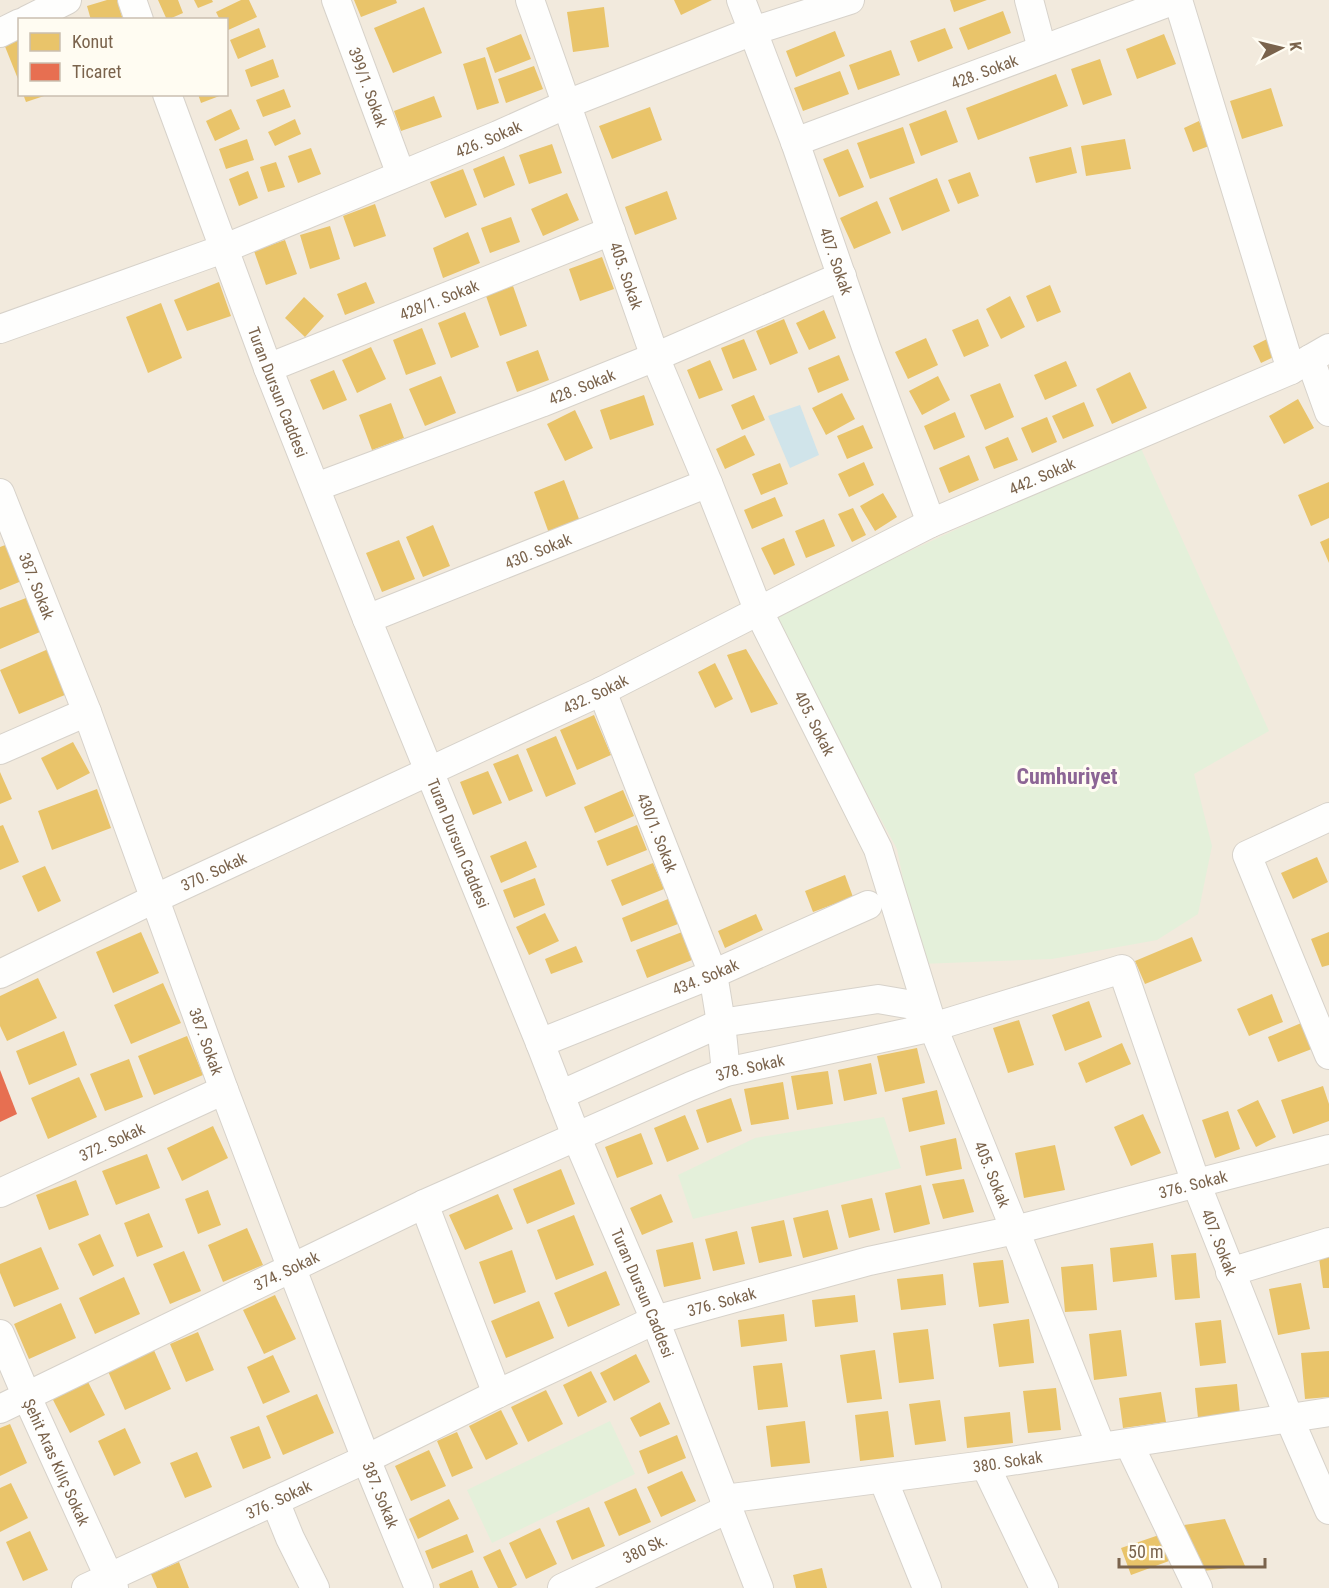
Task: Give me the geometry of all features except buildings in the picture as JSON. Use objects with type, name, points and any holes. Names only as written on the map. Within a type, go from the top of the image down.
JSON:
[{"type":"street","points":[[31,18],[67,0]]},
{"type":"street","points":[[132,0],[138,18]]},
{"type":"street","name":"399/1. Sokak","points":[[336,0],[401,175]]},
{"type":"street","name":"405. Sokak","points":[[530,0],[655,357],[759,612],[878,849],[933,1027],[1101,1446]]},
{"type":"street","name":"407. Sokak","points":[[741,0],[795,142],[866,347],[931,523]]},
{"type":"street","name":"426. Sokak","points":[[0,329],[223,249],[567,104],[753,31],[850,0]]},
{"type":"street","points":[[1029,0],[1042,49]]},
{"type":"street","points":[[1177,0],[1329,412]]},
{"type":"street","name":"428. Sokak","points":[[795,142],[1177,0]]},
{"type":"street","points":[[0,33],[18,24]]},
{"type":"street","name":"Turan Dursun Caddesi","points":[[168,96],[268,368],[576,1136],[656,1320],[759,1588]]},
{"type":"street","name":"428/1. Sokak","points":[[268,368],[611,231]]},
{"type":"street","name":"428. Sokak","points":[[316,487],[541,403],[655,357],[842,276]]},
{"type":"street","name":"442. Sokak","points":[[759,612],[931,523],[1310,359]]},
{"type":"street","name":"430. Sokak","points":[[368,618],[708,483]]},
{"type":"street","name":"387. Sokak","points":[[0,493],[7,532],[87,712],[224,1090],[366,1459],[419,1588]]},
{"type":"street","name":"432. Sokak","points":[[429,770],[602,691],[759,612]]},
{"type":"street","name":"430/1. Sokak","points":[[602,691],[713,974],[726,1072]]},
{"type":"street","points":[[0,750],[87,712]]},
{"type":"street","name":"370. Sokak","points":[[3,964],[154,899],[429,770]]},
{"type":"street","points":[[1329,817],[1247,855],[1329,1055]]},
{"type":"street","name":"434. Sokak","points":[[540,1043],[713,974],[868,905]]},
{"type":"street","name":"407. Sokak","points":[[1122,969],[1196,1183],[1230,1272],[1329,1510]]},
{"type":"street","name":"378. Sokak","points":[[576,1136],[726,1072],[933,1027],[1122,969]]},
{"type":"street","points":[[560,1095],[721,1023],[878,999],[913,1005],[933,1027]]},
{"type":"street","name":"372. Sokak","points":[[0,1193],[224,1090]]},
{"type":"street","name":"374. Sokak","points":[[0,1409],[424,1204],[576,1136]]},
{"type":"street","name":"376. Sokak","points":[[103,1584],[656,1320],[869,1261],[1015,1230],[1329,1149]]},
{"type":"street","points":[[424,1204],[497,1394]]},
{"type":"street","points":[[1230,1272],[1329,1242]]},
{"type":"street","name":"Şehit Aras Kılıç Sokak","points":[[0,1334],[103,1584]]},
{"type":"street","points":[[1289,1418],[1329,1412]]},
{"type":"street","name":"380. Sokak","points":[[726,1504],[1289,1418]]},
{"type":"street","points":[[1129,1444],[1197,1588]]},
{"type":"street","points":[[985,1465],[1044,1588]]},
{"type":"street","points":[[883,1479],[927,1588]]},
{"type":"street","points":[[275,1501],[290,1538],[315,1588]]},
{"type":"street","name":"380 Sk.","points":[[562,1588],[726,1504]]},
{"type":"shaded area","points":[[0,0],[1329,0],[1329,1588],[0,1588]]},
{"type":"shaded area","points":[[800,405],[819,455],[790,468],[768,416]]},
{"type":"green space","points":[[1139,444],[1269,731],[1194,774],[1212,846],[1198,914],[1157,940],[1052,959],[920,964],[897,849],[771,616]]},
{"type":"green space","points":[[884,1117],[901,1168],[693,1219],[678,1175],[755,1138]]},
{"type":"green space","points":[[610,1421],[635,1474],[492,1543],[467,1490]]},
{"type":"district","name":"Cumhuriyet","points":[[1067,776]]}]
